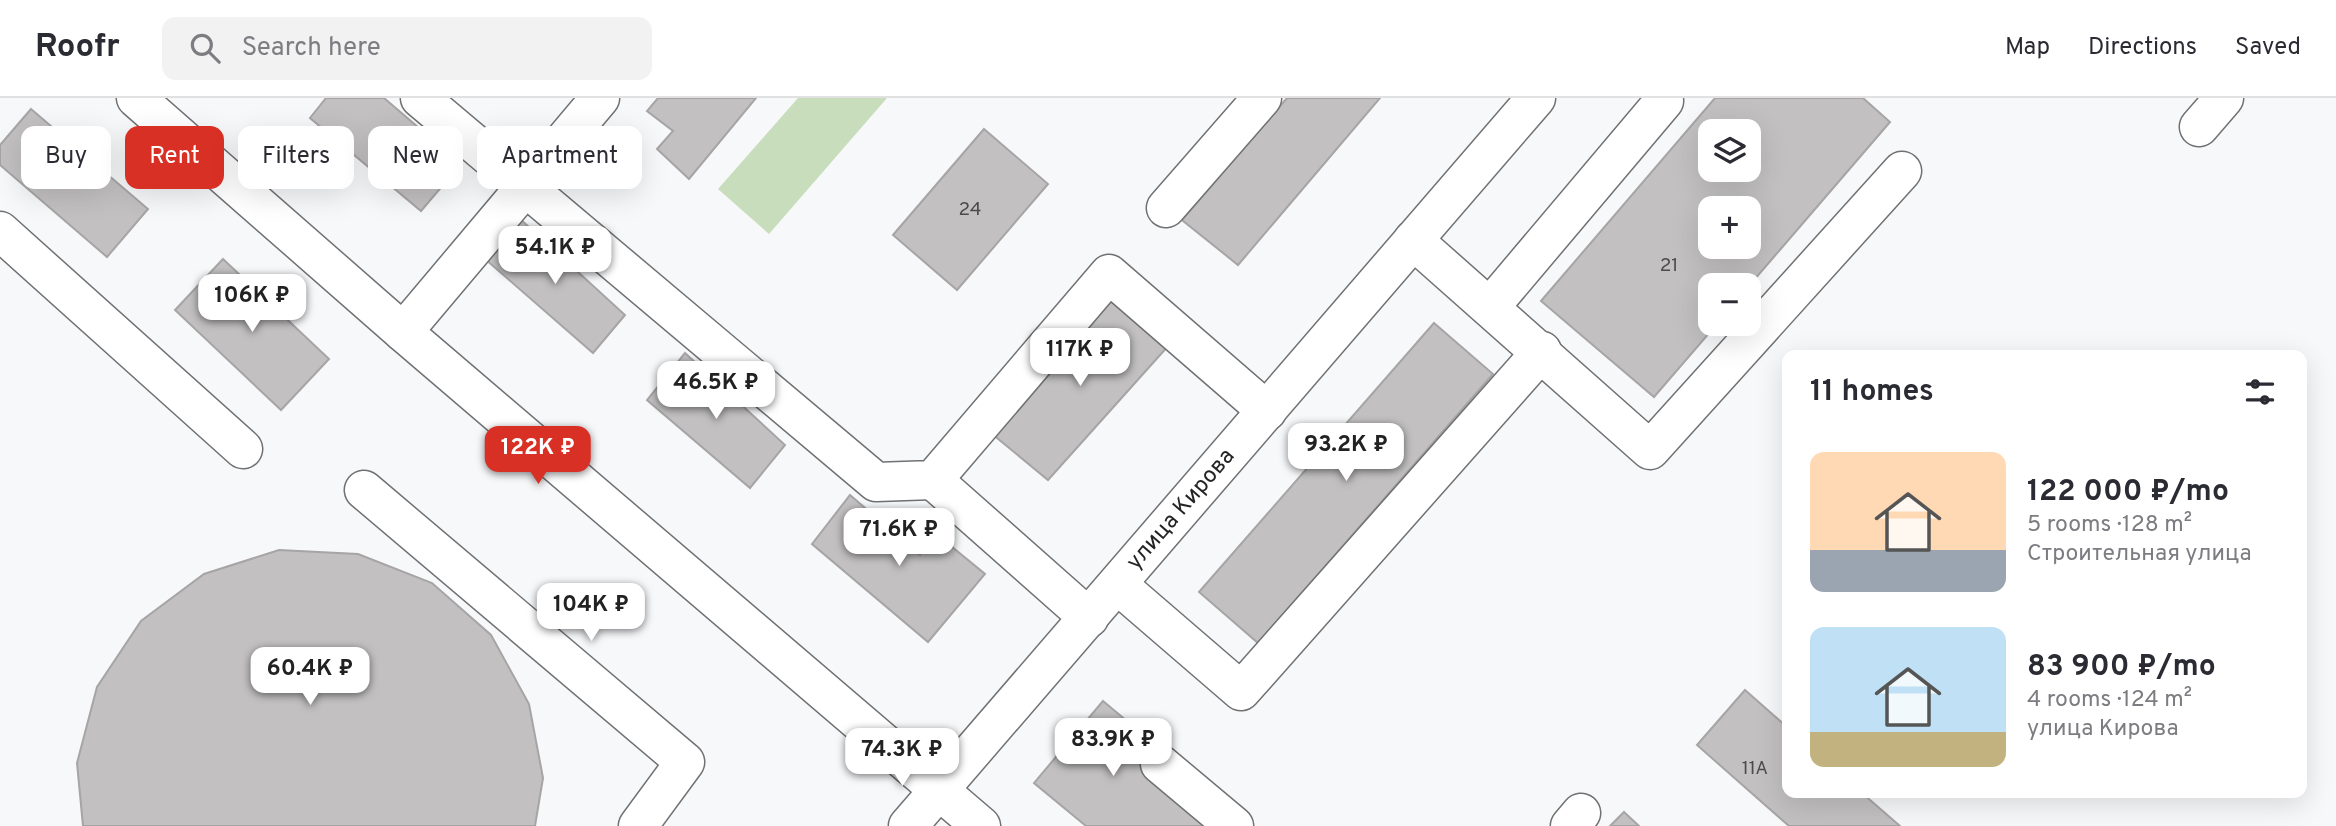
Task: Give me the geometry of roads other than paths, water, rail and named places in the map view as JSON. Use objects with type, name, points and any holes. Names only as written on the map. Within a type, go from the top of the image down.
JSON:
[{"type":"street","points":[[136,98],[404,332],[981,826]]},
{"type":"street","points":[[420,98],[477,146]]},
{"type":"street","points":[[577,126],[600,98]]},
{"type":"street","name":"улица Кирова","points":[[908,826],[1536,98]]},
{"type":"street","points":[[2199,127],[2224,98]]},
{"type":"street","points":[[1490,307],[1664,101]]},
{"type":"street","points":[[1166,208],[1248,105]]},
{"type":"street","points":[[1413,240],[1542,351],[1650,450],[1902,171]]},
{"type":"street","points":[[404,332],[525,189]]},
{"type":"street","points":[[527,189],[876,482],[933,480],[1089,618]]},
{"type":"street","points":[[0,231],[243,449]]},
{"type":"street","points":[[933,480],[1109,274],[1267,411]]},
{"type":"street","points":[[1118,585],[1241,691],[1542,351]]},
{"type":"street","points":[[364,490],[685,762],[638,826]]},
{"type":"street","points":[[1160,764],[1234,826]]}]
